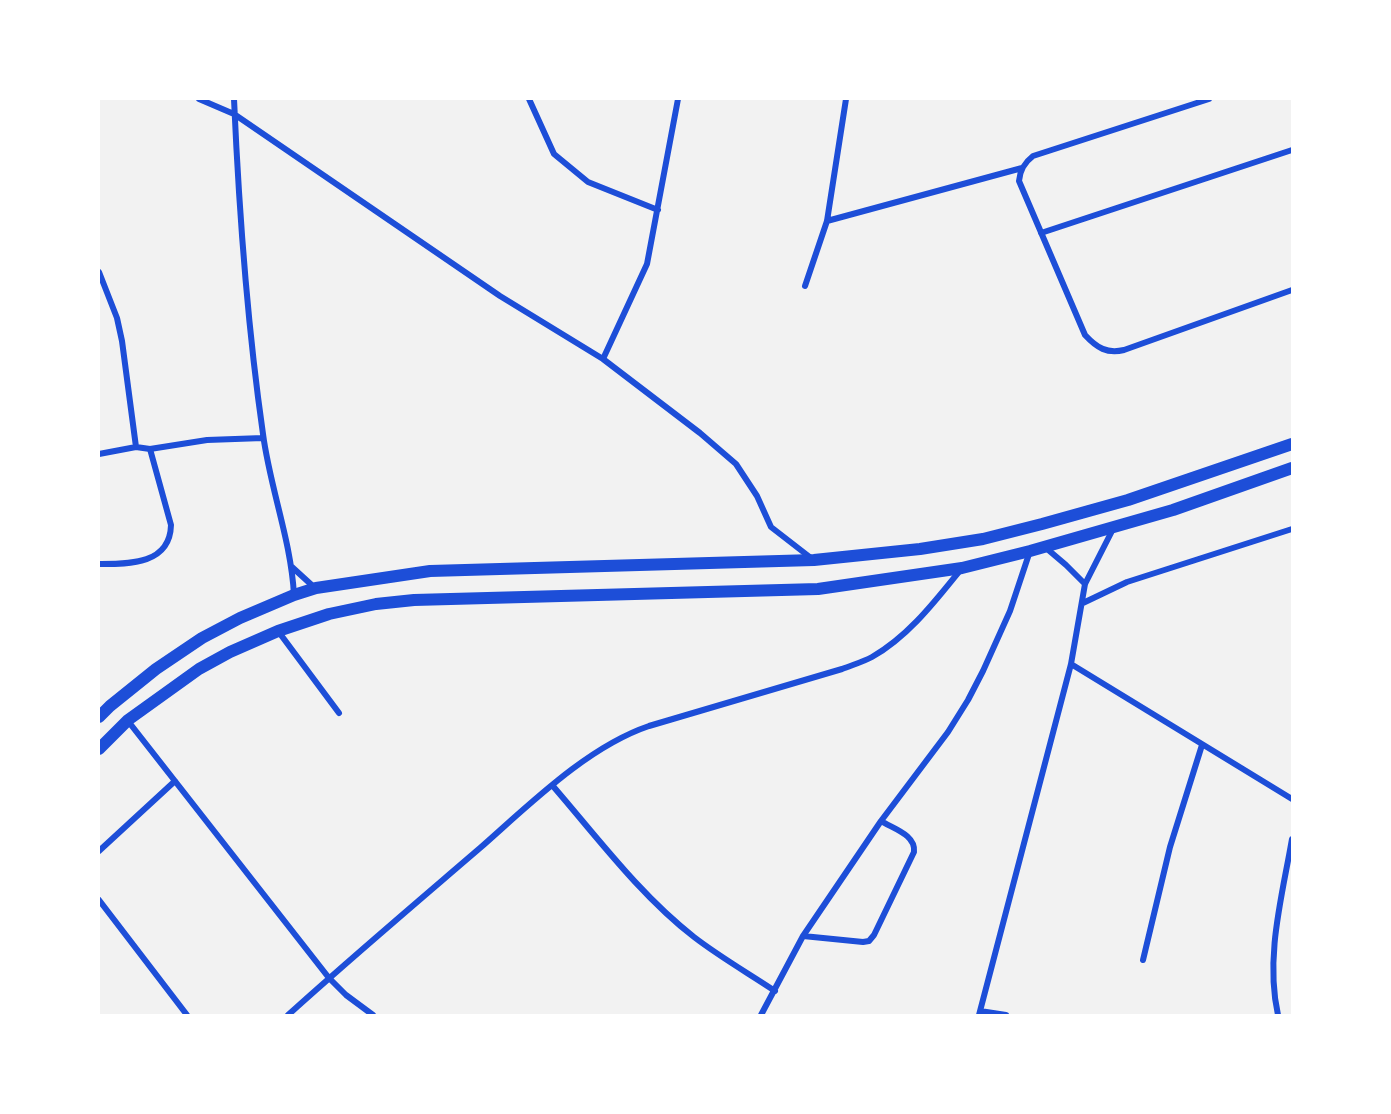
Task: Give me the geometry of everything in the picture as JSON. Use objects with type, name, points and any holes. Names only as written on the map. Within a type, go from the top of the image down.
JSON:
[{"type":"main road","points":[[99,717],[104,706],[202,638],[240,618],[316,588],[430,571],[814,560],[930,547],[982,539],[1128,500],[1292,444]]},
{"type":"main road","points":[[99,749],[128,720],[199,669],[230,652],[278,631],[329,614],[376,604],[414,600],[818,588],[962,568],[1173,510],[1292,468]]},
{"type":"street","points":[[199,99],[234,114],[500,296],[603,359],[700,433],[736,464],[757,496],[771,527],[814,560]]},
{"type":"street","points":[[234,99],[251,345],[263,438],[292,566],[294,595]]},
{"type":"street","points":[[529,99],[554,154],[588,182],[658,210]]},
{"type":"street","points":[[603,359],[648,264],[678,99]]},
{"type":"street","points":[[805,286],[827,221],[846,99]]},
{"type":"street","points":[[1209,99],[1033,156],[1022,168],[1019,181],[1085,335],[1094,345],[1104,350],[1113,352],[1124,350],[1292,290]]},
{"type":"street","points":[[1041,233],[1292,150]]},
{"type":"street","points":[[827,221],[1022,168]]},
{"type":"street","points":[[99,272],[119,329],[136,447]]},
{"type":"street","points":[[99,454],[136,447],[150,449],[207,440],[263,438]]},
{"type":"street","points":[[99,564],[126,564],[144,560],[157,554],[166,544],[171,525],[150,449]]},
{"type":"street","points":[[1006,1015],[979,1013],[1071,664],[1085,584],[1114,527]]},
{"type":"street","points":[[1083,603],[1127,582],[1292,529]]},
{"type":"street","points":[[1045,547],[1085,584]]},
{"type":"street","points":[[761,1015],[776,991],[802,936],[881,821],[948,732],[968,700],[1010,611],[1030,551]]},
{"type":"street","points":[[292,566],[316,588]]},
{"type":"street","points":[[288,1015],[552,785],[614,741],[628,733],[842,669],[871,657],[891,644],[922,616],[962,568]]},
{"type":"street","points":[[278,631],[339,713]]},
{"type":"street","points":[[1071,664],[1292,799]]},
{"type":"street","points":[[128,720],[329,978],[346,995],[373,1015]]},
{"type":"street","points":[[1143,960],[1170,847],[1202,745]]},
{"type":"street","points":[[99,851],[175,781]]},
{"type":"street","points":[[552,785],[633,879],[675,921],[714,951],[776,991]]},
{"type":"street","points":[[802,936],[863,942],[874,935],[915,852],[914,842],[881,821]]},
{"type":"street","points":[[1278,1015],[1274,994],[1273,958],[1292,840]]},
{"type":"street","points":[[99,900],[187,1015]]}]
